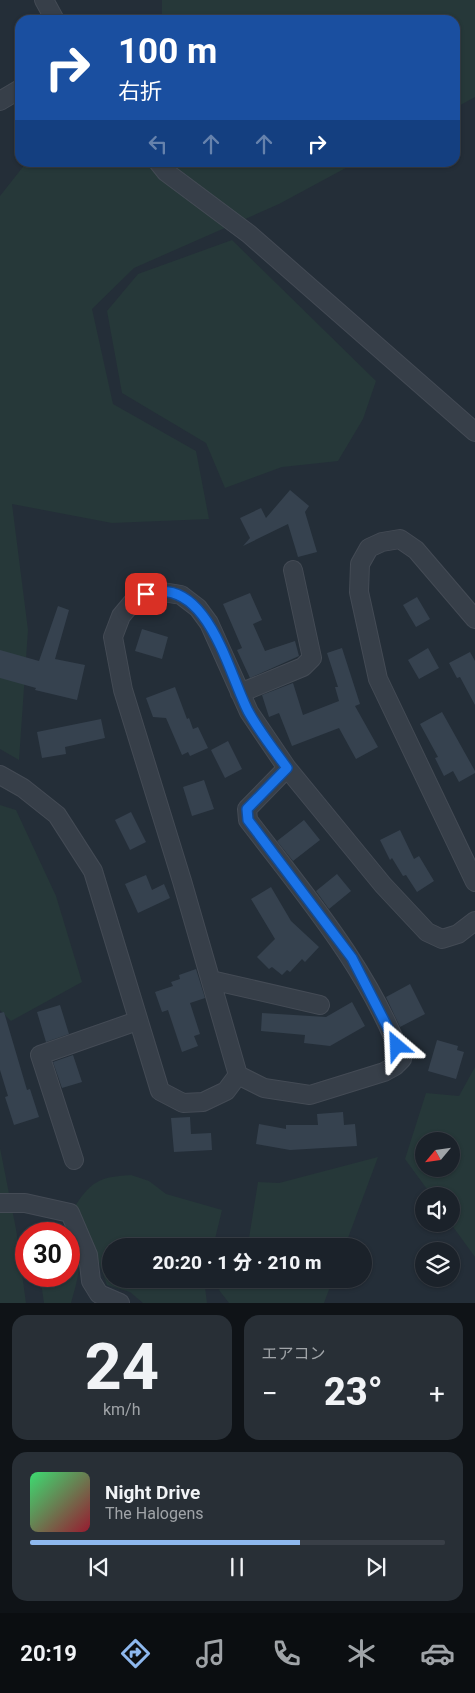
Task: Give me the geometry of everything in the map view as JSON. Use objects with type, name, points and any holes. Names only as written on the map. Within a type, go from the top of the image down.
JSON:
[{"type":"street","points":[[44,0],[52,15]]},
{"type":"street","points":[[0,101],[15,92]]},
{"type":"street","points":[[162,167],[166,172],[249,234],[475,432]]},
{"type":"street","points":[[473,874],[378,679],[359,592],[360,564],[369,548],[382,542],[400,539],[416,550],[475,619]]},
{"type":"street","points":[[240,693],[303,667],[312,658],[293,570]]},
{"type":"street","points":[[287,768],[247,809],[248,820],[352,958],[383,1016],[402,1059],[395,1066],[384,1072],[310,1095],[264,1088],[238,1074],[123,690],[113,637],[121,616],[136,598],[157,591],[181,595],[198,608],[209,624],[249,712],[287,768],[383,885],[427,932],[442,939],[458,934],[475,921]]},
{"type":"street","points":[[0,775],[23,788],[57,815],[93,870],[160,1091],[183,1103],[203,1102],[226,1091],[238,1074]]},
{"type":"street","points":[[211,980],[320,1005]]},
{"type":"street","points":[[74,1160],[40,1055],[138,1021]]},
{"type":"street","points":[[0,1203],[25,1203],[70,1212],[88,1255],[91,1281],[99,1294],[120,1303]]},
{"type":"shaded area","points":[[162,0],[475,0],[475,97],[460,105],[460,15],[162,15]]},
{"type":"shaded area","points":[[23,167],[348,167],[279,204],[134,268],[92,309],[113,404],[196,451],[209,519],[112,523],[12,504],[28,630],[19,760],[0,749],[0,196]]},
{"type":"shaded area","points":[[232,240],[376,381],[363,419],[338,461],[282,467],[225,488],[206,443],[122,393],[107,311],[138,274]]},
{"type":"shaded area","points":[[0,805],[16,810],[56,896],[82,982],[11,1021],[0,1010]]},
{"type":"shaded area","points":[[475,1067],[475,1257],[457,1232],[460,1232],[460,1187],[425,1187],[419,1178],[460,1178],[460,1132],[415,1132],[415,1173],[405,1159],[426,1093],[459,1096]]},
{"type":"shaded area","points":[[0,1148],[15,1224],[15,1287],[24,1287],[26,1303],[0,1303]]},
{"type":"shaded area","points":[[378,1157],[348,1238],[249,1238],[258,1182],[279,1183]]},
{"type":"shaded area","points":[[131,1175],[149,1181],[166,1194],[222,1210],[215,1238],[102,1238],[102,1271],[75,1206],[92,1185],[112,1177]]},
{"type":"shaded area","points":[[42,1287],[75,1287],[71,1303],[44,1303]]},
{"type":"shaded area","points":[[117,1288],[205,1288],[207,1303],[143,1303],[130,1292]]},
{"type":"shaded area","points":[[220,1288],[330,1288],[324,1303],[229,1303],[219,1290]]},
{"type":"building","points":[[290,490],[309,506],[305,512],[317,552],[298,557],[288,524],[243,546],[250,538],[240,518],[261,508],[266,518]]},
{"type":"building","points":[[250,593],[262,620],[253,624],[265,651],[295,641],[299,656],[250,678],[237,650],[242,648],[223,604]]},
{"type":"building","points":[[417,597],[430,619],[416,627],[403,605]]},
{"type":"building","points":[[58,606],[69,610],[55,659],[85,665],[77,700],[35,690],[36,688],[0,678],[0,650],[39,661]]},
{"type":"building","points":[[142,629],[168,637],[162,659],[135,651]]},
{"type":"building","points":[[342,648],[360,704],[355,706],[378,747],[356,759],[339,728],[292,746],[279,713],[269,717],[262,695],[293,683],[303,715],[339,701],[335,687],[338,687],[327,653]]},
{"type":"building","points":[[428,648],[439,668],[419,679],[408,660]]},
{"type":"building","points":[[470,652],[475,661],[475,705],[460,677],[457,678],[449,663]]},
{"type":"building","points":[[175,687],[187,719],[189,718],[193,729],[198,727],[208,748],[190,756],[188,752],[182,755],[166,718],[153,717],[146,698]]},
{"type":"building","points":[[442,712],[475,771],[475,773],[459,782],[453,771],[444,776],[435,758],[438,757],[420,724]]},
{"type":"building","points":[[101,719],[105,738],[65,747],[66,754],[42,758],[37,732]]},
{"type":"building","points":[[228,741],[242,769],[225,778],[211,750]]},
{"type":"building","points":[[204,780],[214,809],[192,816],[183,787]]},
{"type":"building","points":[[131,812],[146,842],[130,850],[115,820]]},
{"type":"building","points":[[304,820],[320,840],[293,861],[277,841]]},
{"type":"building","points":[[400,830],[414,859],[419,856],[434,881],[417,892],[406,875],[403,876],[392,858],[390,860],[380,840]]},
{"type":"building","points":[[337,874],[351,891],[329,909],[316,891]]},
{"type":"building","points":[[146,875],[152,890],[164,884],[170,898],[138,913],[125,884]]},
{"type":"building","points":[[271,887],[291,921],[319,947],[305,962],[302,959],[290,972],[287,970],[282,975],[272,967],[269,969],[257,957],[275,939],[251,899]]},
{"type":"building","points":[[196,969],[205,998],[190,1003],[200,1034],[194,1036],[198,1046],[182,1052],[168,1010],[162,1012],[155,992],[173,986],[171,982],[180,979],[179,975]]},
{"type":"building","points":[[410,984],[425,1014],[400,1027],[386,997]]},
{"type":"building","points":[[352,1002],[365,1026],[330,1046],[304,1043],[305,1035],[261,1031],[262,1013],[326,1017]]},
{"type":"building","points":[[60,1005],[69,1034],[46,1042],[37,1012]]},
{"type":"building","points":[[4,1012],[27,1090],[30,1089],[39,1117],[14,1125],[5,1097],[8,1096],[0,1070],[0,1013]]},
{"type":"building","points":[[437,1040],[458,1046],[457,1050],[464,1052],[456,1079],[428,1071]]},
{"type":"building","points":[[73,1055],[82,1082],[62,1088],[53,1062]]},
{"type":"building","points":[[343,1112],[344,1125],[355,1124],[357,1146],[290,1150],[256,1144],[259,1124],[286,1129],[286,1125],[318,1125],[317,1114]]},
{"type":"building","points":[[190,1117],[191,1134],[211,1133],[212,1150],[174,1152],[171,1118]]},
{"type":"route","points":[[146,594],[157,591],[181,595],[198,608],[209,624],[249,712],[287,768],[247,809],[248,820],[352,958],[397,1046]]}]
